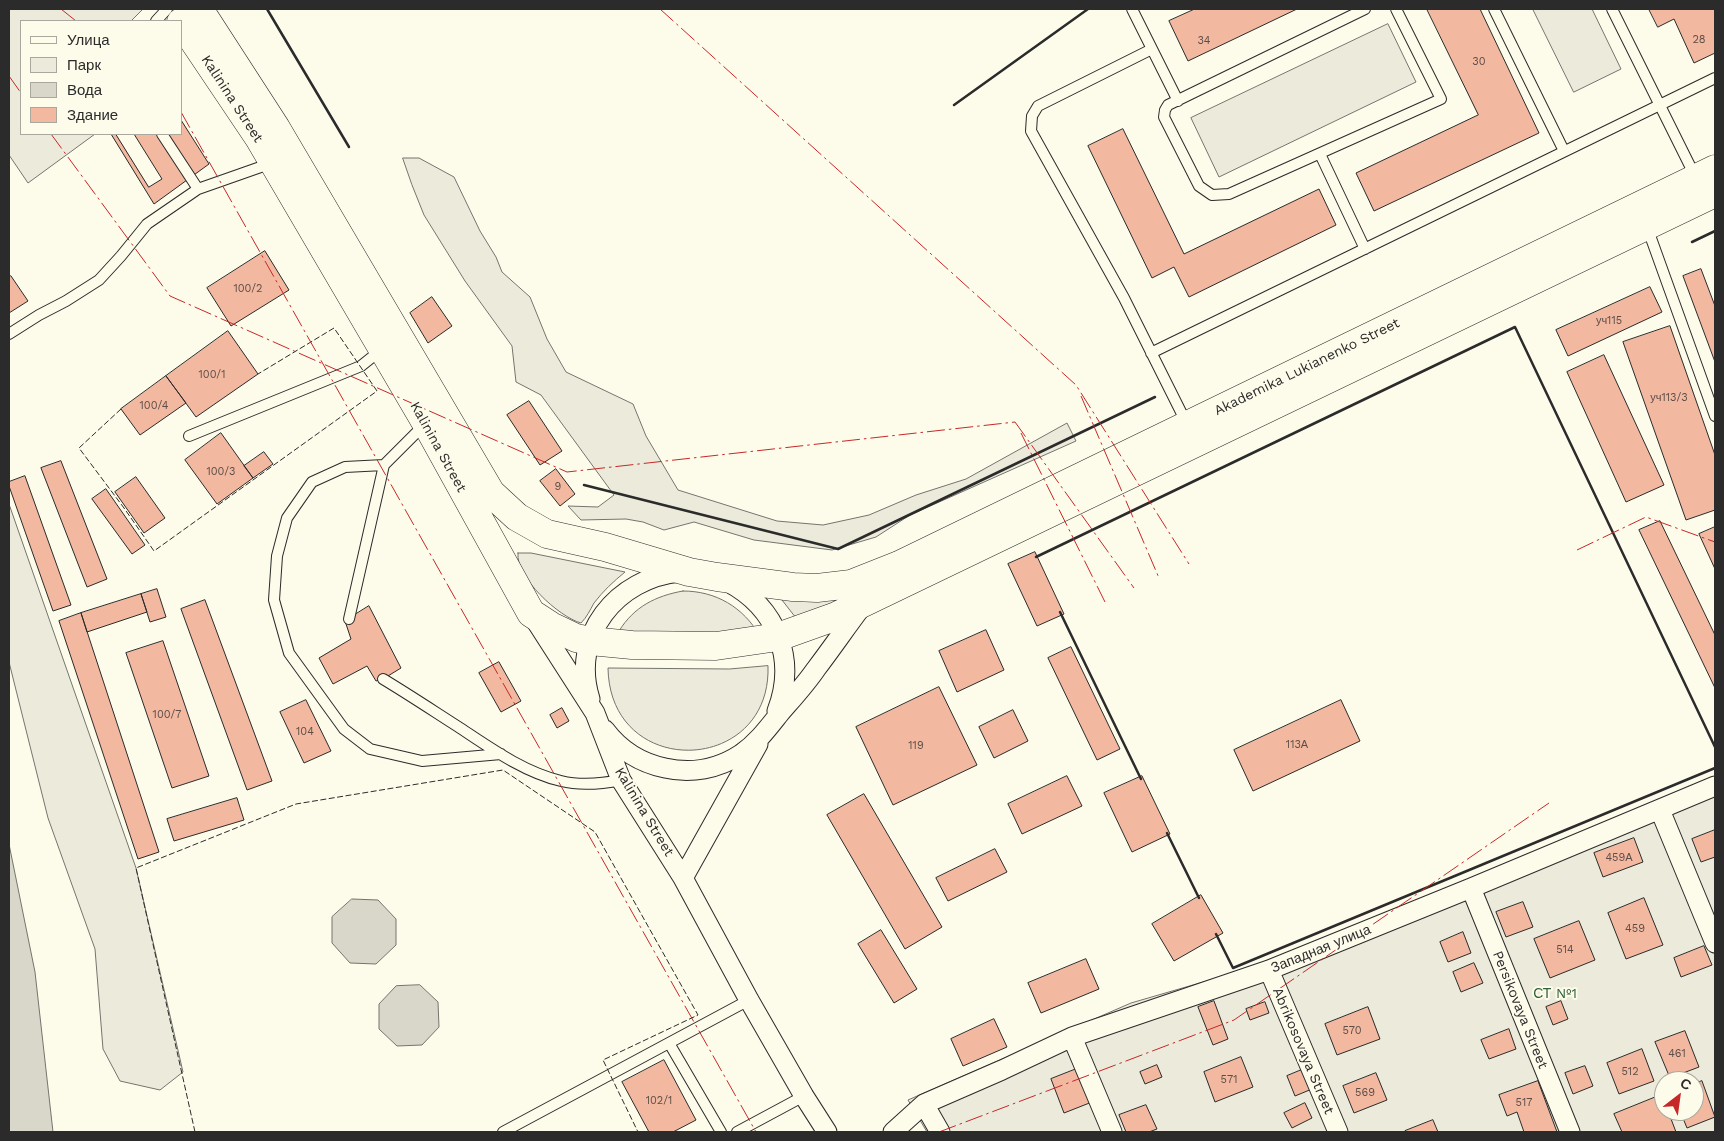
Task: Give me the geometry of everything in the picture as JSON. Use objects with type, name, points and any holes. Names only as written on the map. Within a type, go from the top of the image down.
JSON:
[{"type":"highway","name":"Kalinina Street","points":[[173,9],[180,20]]},
{"type":"highway","name":"Kalinina Street","points":[[199,9],[276,128],[491,493],[517,517],[547,534],[605,546],[689,572],[717,577],[793,587],[817,588],[851,584],[904,573]]},
{"type":"highway","name":"Kalinina Street","points":[[182,23],[259,138],[426,423],[531,613]]},
{"type":"highway","name":"Akademika Lukianenko Street","points":[[904,573],[1646,226],[1709,180]]},
{"type":"highway","name":"Akademika Lukianenko Street","points":[[904,573],[1187,425],[1709,180]]},
{"type":"highway","points":[[531,613],[551,626],[576,638],[590,641],[716,646],[778,637],[834,617],[867,601],[904,573]]},
{"type":"street","points":[[689,572],[660,575],[632,586],[617,599],[604,614],[590,641],[586,665],[589,696],[595,713],[609,736],[629,754],[654,766],[680,771],[707,768],[733,759],[754,743],[815,671],[867,601]]},
{"type":"street","points":[[717,577],[735,585],[751,596],[770,619],[778,637],[784,657],[785,679],[780,700],[766,729]]},
{"type":"street","name":"Kalinina Street","points":[[531,613],[595,713],[621,780],[684,878],[749,1000],[827,1132]]},
{"type":"street","name":"Kalinina Street","points":[[684,878],[766,729]]},
{"type":"street","name":"Западная улица","points":[[893,1132],[924,1104],[1072,1037],[1269,970],[1715,786]]},
{"type":"street","points":[[1660,810],[1715,943]]},
{"type":"street","name":"Persikovaya Street","points":[[1470,888],[1570,1132]]},
{"type":"street","name":"Abrikosovaya Street","points":[[1269,970],[1338,1132]]},
{"type":"street","points":[[1072,1037],[1112,1132]]},
{"type":"street","points":[[924,1104],[940,1132]]},
{"type":"lane","points":[[157,20],[167,9]]},
{"type":"lane","points":[[1132,9],[1178,101]]},
{"type":"lane","points":[[1366,9],[1168,105],[1164,117],[1199,186],[1212,195],[1229,194],[1441,99],[1396,9]]},
{"type":"lane","points":[[1494,9],[1564,151]]},
{"type":"lane","points":[[1612,9],[1659,104],[1709,180]]},
{"type":"lane","points":[[1152,49],[1038,106],[1032,116],[1031,130],[1124,298],[1187,425]]},
{"type":"lane","points":[[1151,353],[1715,78]]},
{"type":"lane","points":[[163,135],[198,189]]},
{"type":"lane","points":[[1320,154],[1365,248]]},
{"type":"lane","points":[[9,334],[66,302],[99,280],[147,224],[198,189],[273,163]]},
{"type":"lane","points":[[1646,226],[1715,416]]},
{"type":"lane","points":[[189,436],[360,366],[382,349]]},
{"type":"lane","points":[[350,619],[384,465],[426,423]]},
{"type":"lane","points":[[384,465],[345,467],[312,482],[287,518],[277,556],[274,600],[289,653],[344,730],[370,749],[422,761],[501,754]]},
{"type":"lane","points":[[382,679],[501,754],[538,773],[560,781],[583,784],[603,784],[621,780]]},
{"type":"lane","points":[[503,1132],[749,1000]]},
{"type":"lane","points":[[669,1043],[721,1132]]},
{"type":"lane","points":[[737,1132],[804,1096]]},
{"type":"green space","points":[[9,9],[143,9],[132,20],[20,20],[20,135],[94,135],[28,183],[9,155]]},
{"type":"green space","points":[[1533,9],[1592,9],[1621,69],[1574,92]]},
{"type":"green space","points":[[1388,24],[1416,82],[1219,177],[1191,118]]},
{"type":"green space","points":[[403,158],[419,158],[454,177],[502,272],[530,297],[547,339],[566,372],[633,404],[646,436],[678,490],[777,521],[823,525],[869,515],[916,495],[966,479],[1067,423],[1076,441],[910,515],[876,537],[832,550],[754,540],[694,522],[664,530],[643,522],[626,519],[581,520],[568,506],[598,507],[614,495],[541,395],[516,382],[512,346],[465,281],[424,215]]},
{"type":"green space","points":[[9,504],[136,868],[183,1072],[160,1090],[120,1081],[103,1049],[95,949],[48,818],[9,662]]},
{"type":"green space","points":[[518,553],[531,553],[625,572],[601,594],[581,623],[561,613],[540,595],[523,573]]},
{"type":"green space","points":[[683,591],[707,594],[728,603],[745,617],[760,636],[619,631],[631,615],[646,604],[663,596]]},
{"type":"green space","points":[[785,598],[842,599],[796,618],[782,600]]},
{"type":"green space","points":[[768,666],[762,702],[745,728],[720,744],[690,750],[661,746],[634,731],[616,705],[608,668],[729,669]]},
{"type":"green space","name":"СТ №1","points":[[1715,781],[1715,1132],[927,1132],[908,1100],[1131,1003],[1241,971]]},
{"type":"water","points":[[9,844],[35,972],[53,1132],[9,1132]]},
{"type":"water","points":[[352,899],[378,900],[396,919],[396,945],[376,964],[350,963],[332,943],[332,917]]},
{"type":"water","points":[[420,985],[438,1002],[439,1027],[422,1045],[397,1046],[379,1029],[379,1004],[396,986]]},
{"type":"building","points":[[1195,9],[1297,9],[1188,61],[1169,21]]},
{"type":"building","points":[[1427,9],[1480,9],[1539,133],[1374,211],[1356,173],[1478,115]]},
{"type":"building","points":[[1649,9],[1715,9],[1715,53],[1694,63],[1674,19],[1658,27]]},
{"type":"building","points":[[182,122],[209,164],[154,204],[112,135],[182,135]]},
{"type":"building","points":[[1123,129],[1184,254],[1319,189],[1336,225],[1189,297],[1174,267],[1152,278],[1088,146]]},
{"type":"building","points":[[117,135],[135,135],[162,179],[149,187]]},
{"type":"building","points":[[265,251],[289,290],[231,326],[207,288]]},
{"type":"building","points":[[1701,269],[1715,306],[1715,362],[1683,276]]},
{"type":"building","points":[[11,276],[28,301],[9,313],[9,277]]},
{"type":"building","points":[[1650,287],[1662,312],[1568,356],[1556,330]]},
{"type":"building","points":[[432,297],[452,326],[428,343],[410,313]]},
{"type":"building","points":[[1670,326],[1715,455],[1715,510],[1686,520],[1623,342]]},
{"type":"building","points":[[228,331],[258,374],[196,417],[166,376]]},
{"type":"building","points":[[1604,355],[1664,485],[1626,502],[1567,372]]},
{"type":"building","points":[[166,376],[186,403],[140,435],[121,409]]},
{"type":"building","points":[[529,401],[562,451],[540,465],[507,415]]},
{"type":"building","points":[[221,433],[253,478],[217,504],[185,460]]},
{"type":"building","points":[[264,452],[273,464],[253,478],[244,466]]},
{"type":"building","points":[[61,461],[107,579],[87,587],[41,468]]},
{"type":"building","points":[[556,469],[575,494],[560,506],[540,481]]},
{"type":"building","points":[[25,476],[71,605],[53,611],[9,486],[9,482]]},
{"type":"building","points":[[136,477],[165,518],[144,533],[115,492]]},
{"type":"building","points":[[106,489],[145,545],[132,554],[92,499]]},
{"type":"building","points":[[1660,521],[1715,635],[1715,688],[1639,530]]},
{"type":"building","points":[[1715,527],[1715,569],[1699,534]]},
{"type":"building","points":[[1035,552],[1064,614],[1037,626],[1008,564]]},
{"type":"building","points":[[157,589],[166,617],[150,622],[141,594]]},
{"type":"building","points":[[141,594],[147,612],[87,632],[81,613]]},
{"type":"building","points":[[205,600],[272,781],[247,790],[181,609]]},
{"type":"building","points":[[369,606],[401,668],[376,681],[367,666],[333,684],[319,658],[351,639],[345,621]]},
{"type":"building","points":[[81,613],[159,852],[138,859],[59,621]]},
{"type":"building","points":[[986,630],[1004,670],[957,692],[939,651]]},
{"type":"building","points":[[163,641],[209,776],[172,788],[126,653]]},
{"type":"building","points":[[1071,647],[1120,749],[1097,760],[1048,658]]},
{"type":"building","points":[[499,662],[521,701],[501,712],[479,673]]},
{"type":"building","points":[[939,687],[977,765],[893,805],[856,727]]},
{"type":"building","points":[[306,700],[331,751],[304,763],[280,712]]},
{"type":"building","points":[[1341,700],[1360,741],[1253,791],[1234,750]]},
{"type":"building","points":[[562,708],[569,721],[557,728],[550,715]]},
{"type":"building","points":[[1013,710],[1028,741],[994,758],[979,727]]},
{"type":"building","points":[[1067,776],[1082,806],[1022,834],[1008,804]]},
{"type":"building","points":[[1142,776],[1170,834],[1132,852],[1104,793]]},
{"type":"building","points":[[864,794],[942,927],[905,949],[827,815]]},
{"type":"building","points":[[237,798],[244,820],[174,841],[167,819]]},
{"type":"building","points":[[1715,830],[1715,857],[1701,862],[1692,839]]},
{"type":"building","points":[[1634,838],[1643,862],[1603,877],[1594,853]]},
{"type":"building","points":[[995,849],[1007,872],[948,901],[936,878]]},
{"type":"building","points":[[1201,895],[1223,933],[1174,961],[1152,924]]},
{"type":"building","points":[[1644,898],[1663,945],[1626,959],[1608,913]]},
{"type":"building","points":[[1523,902],[1533,927],[1506,937],[1496,912]]},
{"type":"building","points":[[1579,921],[1595,960],[1550,978],[1534,939]]},
{"type":"building","points":[[881,930],[917,989],[894,1003],[858,944]]},
{"type":"building","points":[[1463,932],[1471,953],[1448,962],[1440,942]]},
{"type":"building","points":[[1704,946],[1712,965],[1681,977],[1674,958]]},
{"type":"building","points":[[1086,959],[1099,989],[1041,1013],[1028,983]]},
{"type":"building","points":[[1474,963],[1483,983],[1461,992],[1453,972]]},
{"type":"building","points":[[1214,1001],[1228,1039],[1213,1045],[1198,1007]]},
{"type":"building","points":[[1561,1001],[1568,1019],[1553,1025],[1546,1007]]},
{"type":"building","points":[[1265,1002],[1269,1013],[1250,1020],[1246,1009]]},
{"type":"building","points":[[1368,1007],[1380,1039],[1337,1055],[1325,1024]]},
{"type":"building","points":[[994,1019],[1007,1047],[963,1066],[951,1039]]},
{"type":"building","points":[[1509,1029],[1516,1049],[1489,1059],[1481,1040]]},
{"type":"building","points":[[1685,1031],[1699,1067],[1688,1071],[1667,1071],[1655,1042]]},
{"type":"building","points":[[1642,1049],[1654,1081],[1619,1094],[1607,1063]]},
{"type":"building","points":[[1241,1057],[1253,1087],[1215,1102],[1204,1072]]},
{"type":"building","points":[[664,1060],[696,1120],[673,1132],[649,1132],[622,1082]]},
{"type":"building","points":[[1157,1065],[1162,1077],[1145,1084],[1140,1072]]},
{"type":"building","points":[[1585,1066],[1593,1086],[1573,1094],[1565,1073]]},
{"type":"building","points":[[1079,1068],[1092,1102],[1064,1113],[1051,1079]]},
{"type":"building","points":[[1304,1069],[1312,1089],[1295,1096],[1287,1076]]},
{"type":"building","points":[[1376,1073],[1387,1100],[1354,1113],[1343,1086]]},
{"type":"building","points":[[1538,1081],[1557,1132],[1524,1132],[1517,1112],[1507,1116],[1499,1095]]},
{"type":"building","points":[[1704,1087],[1715,1117],[1687,1128],[1684,1121],[1704,1121]]},
{"type":"building","points":[[1654,1098],[1654,1121],[1672,1121],[1676,1132],[1622,1132],[1614,1114]]},
{"type":"building","points":[[1305,1103],[1312,1118],[1292,1128],[1284,1113]]},
{"type":"building","points":[[1146,1105],[1157,1129],[1149,1132],[1126,1132],[1119,1115]]},
{"type":"building","points":[[1433,1120],[1438,1132],[1405,1132],[1405,1131]]},
{"type":"fence","points":[[121,409],[79,448],[154,551],[377,391],[334,328],[258,374]]},
{"type":"fence","points":[[195,1132],[136,868],[296,804],[503,770],[595,832],[698,1015],[603,1060],[638,1132]]},
{"type":"wall","points":[[267,9],[349,147]]},
{"type":"wall","points":[[954,105],[1088,9]]},
{"type":"wall","points":[[1692,242],[1715,231]]},
{"type":"wall","points":[[1036,557],[1515,327],[1715,747]]},
{"type":"wall","points":[[584,485],[838,549],[1155,397]]},
{"type":"wall","points":[[1060,612],[1141,779]]},
{"type":"wall","points":[[1216,934],[1233,968],[1715,768]]},
{"type":"wall","points":[[1167,833],[1199,898]]},
{"type":"power","points":[[61,9],[75,20]]},
{"type":"power","points":[[660,9],[1076,385],[1189,564]]},
{"type":"power","points":[[9,76],[20,92]]},
{"type":"power","points":[[182,114],[756,1132]]},
{"type":"power","points":[[52,135],[170,296],[567,472],[1015,422]]},
{"type":"power","points":[[1081,396],[1159,578]]},
{"type":"power","points":[[1015,422],[1134,588]]},
{"type":"power","points":[[1021,433],[1105,602]]},
{"type":"power","points":[[1577,550],[1646,517],[1715,542]]},
{"type":"power","points":[[939,1132],[1234,1020],[1549,803]]}]
